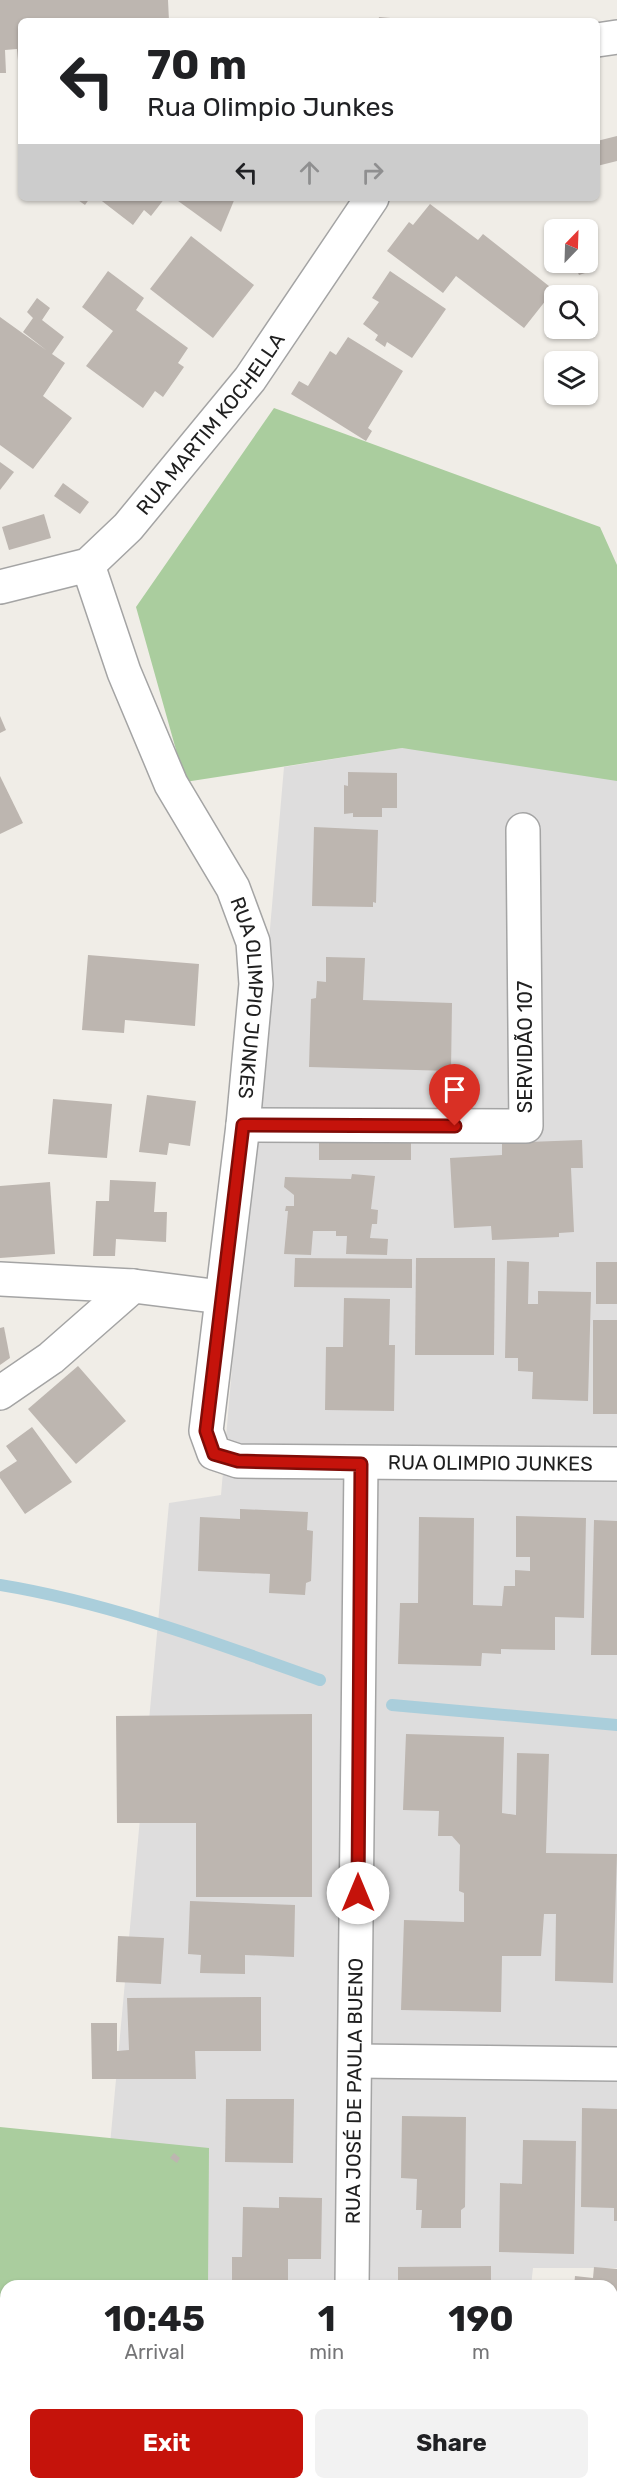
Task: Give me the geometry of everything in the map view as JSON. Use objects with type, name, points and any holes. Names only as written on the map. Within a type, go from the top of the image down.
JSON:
[{"type":"street","points":[[600,39],[617,36]]},
{"type":"street","name":"RUA MARTIM KOCHELLA","points":[[0,587],[88,565],[128,527],[250,379],[370,201]]},
{"type":"street","name":"RUA OLIMPIO JUNKES","points":[[88,565],[124,672],[171,784],[233,888],[253,942],[256,984],[243,1125],[206,1431],[214,1454],[238,1461],[361,1464],[617,1464]]},
{"type":"street","name":"SERVIDÃO 107","points":[[243,1125],[526,1126],[523,830]]},
{"type":"street","points":[[0,1279],[133,1286],[221,1297]]},
{"type":"street","points":[[0,1394],[51,1358],[133,1286]]},
{"type":"street","name":"RUA JOSÉ DE PAULA BUENO","points":[[352,2280],[357,2061],[361,1464]]},
{"type":"street","points":[[357,2061],[617,2064]]},
{"type":"shaded area","points":[[402,748],[617,763],[617,2268],[533,2268],[532,2280],[98,2280],[169,1503],[221,1495],[284,767]]},
{"type":"green space","points":[[274,408],[600,527],[617,565],[617,781],[402,748],[185,782],[136,607]]},
{"type":"green space","points":[[0,2127],[209,2148],[208,2280],[0,2280]]},
{"type":"building","points":[[0,0],[168,0],[169,18],[18,18],[18,60],[17,49],[5,50],[6,73],[0,73]]},
{"type":"building","points":[[617,136],[617,161],[600,165],[600,140]]},
{"type":"building","points":[[102,201],[163,201],[151,216],[144,210],[133,225]]},
{"type":"building","points":[[178,201],[234,201],[221,232]]},
{"type":"building","points":[[430,204],[478,240],[483,234],[548,285],[544,285],[544,303],[524,328],[456,276],[443,293],[387,251],[409,222],[413,225]]},
{"type":"building","points":[[191,236],[254,285],[213,338],[150,289]]},
{"type":"building","points":[[108,271],[144,298],[136,310],[188,348],[178,363],[184,367],[163,397],[155,391],[143,408],[86,366],[113,331],[82,307]]},
{"type":"building","points":[[390,271],[446,309],[412,358],[387,342],[385,347],[375,340],[378,335],[363,324],[379,302],[372,298]]},
{"type":"building","points":[[37,298],[50,308],[42,320],[64,337],[52,354],[65,363],[43,396],[72,418],[33,469],[0,445],[0,317],[46,350],[23,332],[33,318],[27,312]]},
{"type":"building","points":[[348,337],[403,371],[368,428],[372,431],[366,441],[291,394],[299,381],[308,386],[330,351],[336,355]]},
{"type":"building","points":[[0,462],[14,472],[0,490]]},
{"type":"building","points":[[63,483],[89,502],[80,514],[54,496]]},
{"type":"building","points":[[44,514],[51,538],[9,550],[2,527]]},
{"type":"building","points":[[0,716],[6,730],[0,733]]},
{"type":"building","points":[[348,772],[397,773],[397,808],[382,808],[382,817],[353,817],[353,813],[344,814],[344,785],[348,786]]},
{"type":"building","points":[[0,776],[23,823],[0,834]]},
{"type":"building","points":[[314,827],[378,830],[376,903],[373,902],[373,907],[312,906]]},
{"type":"building","points":[[88,955],[199,964],[195,1026],[125,1020],[124,1033],[82,1030]]},
{"type":"building","points":[[326,957],[365,958],[363,1000],[452,1003],[451,1071],[309,1067],[311,999],[316,998],[317,981],[326,982]]},
{"type":"building","points":[[147,1095],[196,1101],[190,1146],[169,1143],[167,1155],[139,1152]]},
{"type":"building","points":[[53,1099],[112,1104],[107,1158],[48,1154]]},
{"type":"building","points":[[582,1140],[583,1168],[571,1168],[574,1232],[559,1233],[559,1237],[492,1240],[491,1226],[454,1228],[450,1158],[502,1155],[502,1143]]},
{"type":"building","points":[[319,1141],[411,1141],[411,1160],[319,1160]]},
{"type":"building","points":[[352,1174],[375,1176],[371,1209],[378,1210],[377,1224],[372,1224],[370,1238],[388,1239],[387,1255],[346,1254],[347,1236],[336,1236],[336,1231],[313,1231],[311,1255],[284,1254],[288,1211],[285,1211],[286,1206],[294,1206],[294,1195],[284,1187],[285,1177],[351,1179]]},
{"type":"building","points":[[110,1180],[156,1182],[154,1212],[167,1212],[166,1242],[116,1239],[115,1256],[93,1256],[96,1201],[109,1201]]},
{"type":"building","points":[[50,1182],[55,1254],[0,1258],[0,1186]]},
{"type":"building","points":[[295,1258],[412,1259],[412,1288],[294,1287]]},
{"type":"building","points":[[416,1258],[495,1258],[494,1355],[415,1355]]},
{"type":"building","points":[[507,1261],[529,1262],[528,1304],[538,1304],[538,1291],[591,1292],[588,1401],[532,1399],[533,1372],[518,1371],[518,1358],[505,1358]]},
{"type":"building","points":[[596,1262],[617,1262],[617,1304],[596,1304]]},
{"type":"building","points":[[344,1298],[390,1299],[389,1345],[395,1345],[394,1411],[325,1410],[326,1347],[343,1347]]},
{"type":"building","points":[[593,1320],[617,1320],[617,1414],[593,1414]]},
{"type":"building","points":[[4,1327],[10,1358],[0,1365],[0,1328]]},
{"type":"building","points":[[78,1366],[126,1421],[76,1464],[28,1409]]},
{"type":"building","points":[[32,1427],[72,1482],[25,1514],[0,1478],[0,1472],[17,1461],[6,1446]]},
{"type":"building","points":[[240,1509],[308,1512],[307,1530],[313,1531],[311,1581],[306,1583],[305,1595],[269,1593],[270,1574],[198,1571],[200,1517],[240,1519]]},
{"type":"building","points":[[516,1516],[586,1518],[584,1618],[555,1617],[555,1650],[501,1649],[501,1654],[482,1653],[481,1666],[398,1664],[400,1603],[418,1603],[419,1517],[474,1518],[473,1605],[502,1606],[504,1586],[515,1586],[515,1570],[530,1571],[530,1557],[516,1557]]},
{"type":"building","points":[[594,1520],[617,1521],[617,1655],[591,1655]]},
{"type":"building","points":[[312,1714],[312,1897],[196,1897],[196,1823],[117,1823],[116,1716]]},
{"type":"building","points":[[406,1734],[504,1737],[502,1813],[516,1815],[517,1753],[549,1754],[546,1853],[617,1854],[613,1983],[555,1981],[556,1914],[544,1914],[541,1956],[502,1956],[501,2012],[401,2010],[404,1920],[464,1922],[464,1893],[459,1891],[460,1845],[452,1836],[438,1836],[439,1811],[403,1810]]},
{"type":"building","points":[[190,1901],[295,1905],[294,1957],[245,1955],[245,1974],[200,1973],[201,1955],[188,1954]]},
{"type":"building","points":[[118,1936],[164,1938],[161,1984],[116,1982]]},
{"type":"building","points":[[261,1997],[261,2051],[195,2051],[196,2079],[92,2079],[91,2023],[117,2023],[117,2051],[129,2050],[127,1998]]},
{"type":"building","points":[[226,2099],[294,2099],[293,2163],[225,2162]]},
{"type":"building","points":[[582,2108],[617,2109],[617,2221],[614,2221],[614,2208],[581,2207]]},
{"type":"building","points":[[402,2116],[466,2117],[465,2207],[461,2210],[461,2228],[421,2228],[422,2210],[416,2210],[417,2179],[401,2178]]},
{"type":"building","points":[[523,2140],[576,2141],[574,2254],[499,2252],[500,2183],[522,2184]]},
{"type":"building","points":[[174,2153],[180,2158],[177,2163],[170,2158]]},
{"type":"building","points":[[279,2197],[322,2198],[321,2259],[288,2259],[288,2280],[232,2280],[232,2257],[242,2257],[243,2207],[279,2208]]},
{"type":"building","points":[[491,2266],[491,2280],[398,2280],[398,2267]]},
{"type":"building","points":[[594,2267],[617,2269],[617,2280],[575,2280],[575,2276],[593,2278]]},
{"type":"waterway","points":[[0,1585],[122,1613],[202,1638],[320,1680]]},
{"type":"waterway","points":[[392,1705],[617,1725]]},
{"type":"route","points":[[358,1893],[361,1464],[238,1461],[214,1454],[206,1431],[221,1297],[243,1125],[455,1126]]}]
